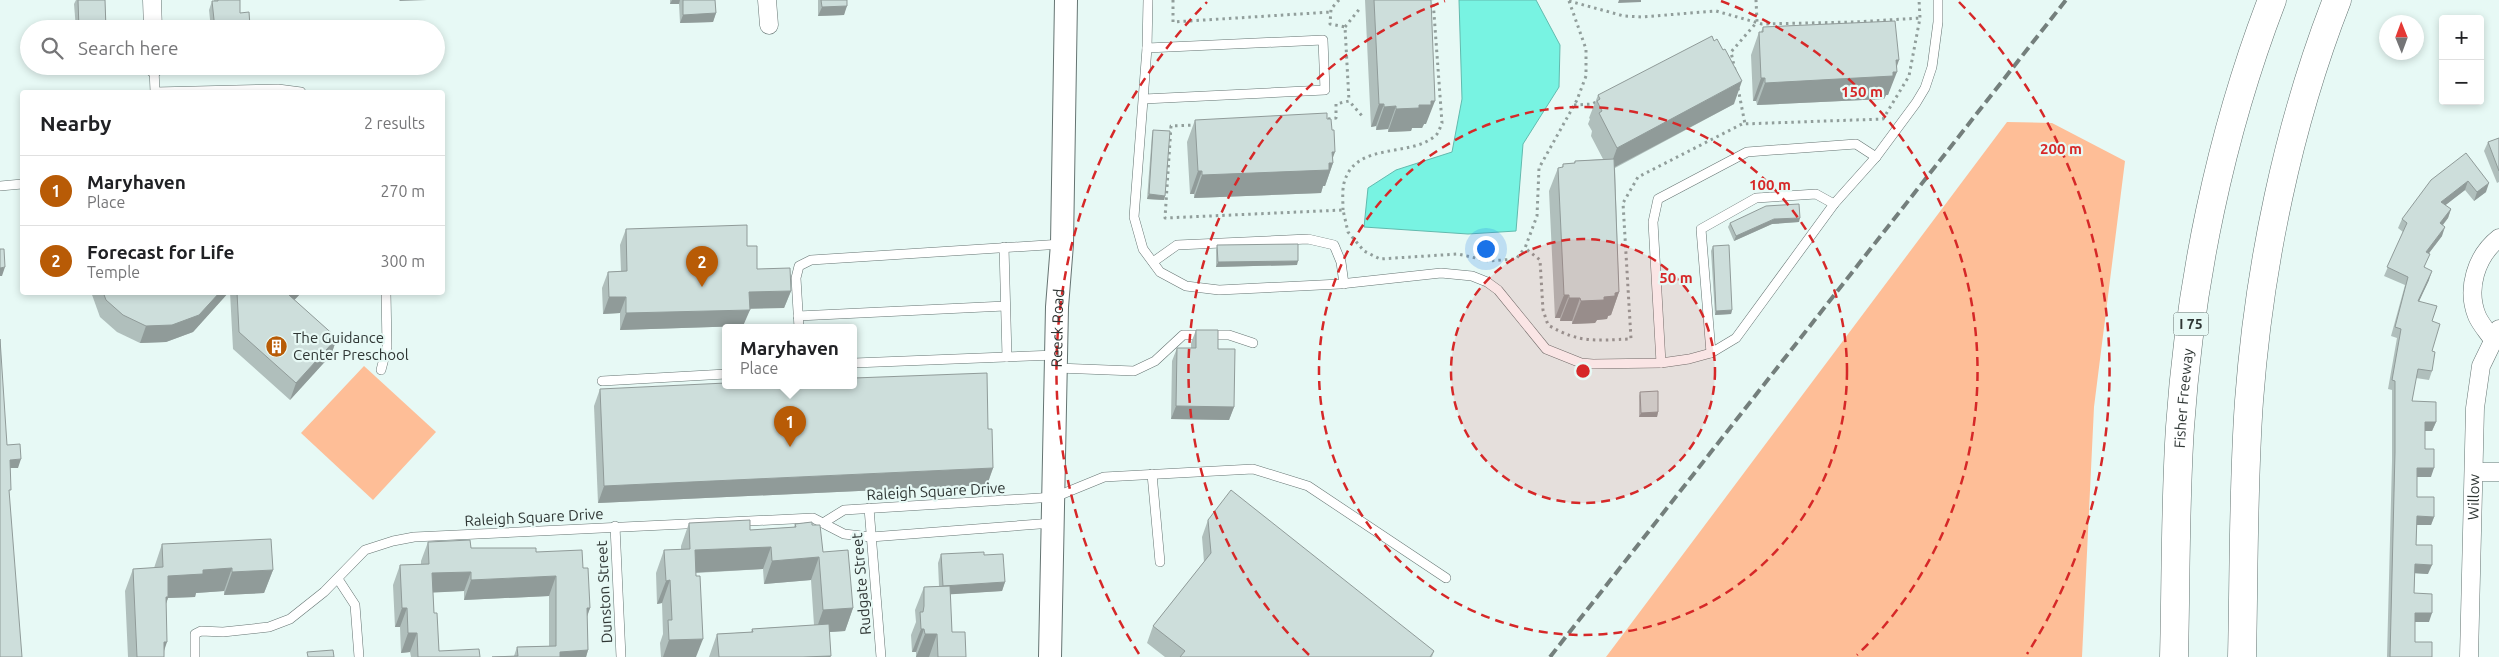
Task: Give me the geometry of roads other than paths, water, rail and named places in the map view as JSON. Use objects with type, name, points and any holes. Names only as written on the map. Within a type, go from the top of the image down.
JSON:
[{"type":"highway","name":"Fisher Freeway","points":[[2174,657],[2180,425],[2196,290],[2224,156],[2238,104],[2272,0]]},
{"type":"highway","points":[[2242,657],[2246,453],[2257,328],[2278,204],[2301,110],[2337,0]]},
{"type":"street","points":[[152,0],[153,20]]},
{"type":"street","points":[[767,0],[769,25]]},
{"type":"street","name":"Reeck Road","points":[[1050,657],[1057,362],[1062,244],[1066,0]]},
{"type":"street","name":"Willow","points":[[2469,657],[2475,408],[2481,366],[2496,334],[2478,318],[2472,298],[2475,270],[2493,243],[2499,238]]},
{"type":"street","points":[[2474,472],[2499,472]]},
{"type":"lane","points":[[1148,0],[1144,99],[1134,217],[1143,249],[1160,272],[1186,286],[1219,290],[1344,284],[1441,273],[1472,276],[1487,282],[1498,290],[1546,349],[1559,356],[1581,363],[1593,364],[1661,362],[1710,353],[1736,338],[1834,204],[1876,157],[1906,118],[1925,88],[1936,45],[1938,0]]},
{"type":"lane","points":[[1144,99],[1325,90],[1323,40],[1147,48]]},
{"type":"lane","points":[[154,75],[155,90]]},
{"type":"lane","points":[[237,90],[286,90]]},
{"type":"lane","points":[[1661,362],[1653,222],[1658,199],[1747,152],[1856,144],[1876,157]]},
{"type":"lane","points":[[0,186],[20,184]]},
{"type":"lane","points":[[1710,353],[1701,230],[1756,198],[1816,194],[1834,204]]},
{"type":"lane","points":[[1153,262],[1177,245],[1308,239],[1334,245],[1341,262],[1344,284]]},
{"type":"lane","points":[[798,324],[796,278],[798,266],[811,260],[1062,244]]},
{"type":"lane","points":[[1004,248],[1006,357]]},
{"type":"lane","points":[[381,370],[387,347],[386,295]]},
{"type":"lane","points":[[798,316],[1005,306]]},
{"type":"lane","points":[[857,364],[1006,357],[1134,371],[1155,361],[1183,335],[1229,335],[1253,343]]},
{"type":"lane","points":[[602,381],[722,374]]},
{"type":"lane","name":"Raleigh Square Drive","points":[[823,523],[844,510],[1055,497],[1104,477],[1253,469],[1308,486],[1446,578]]},
{"type":"lane","points":[[1152,474],[1160,562]]},
{"type":"lane","name":"Rudgate Street","points":[[869,508],[881,657]]},
{"type":"lane","name":"Raleigh Square Drive","points":[[195,657],[195,634],[201,631],[223,632],[275,625],[290,619],[301,612],[338,579],[365,550],[393,541],[414,537],[813,518],[844,534],[871,537],[1054,523]]},
{"type":"lane","name":"Dunston Street","points":[[614,526],[621,657]]},
{"type":"lane","points":[[338,579],[355,605],[359,657]]},
{"type":"railway","points":[[1550,657],[2066,0]]},
{"type":"place","name":"Forecast for Life","points":[[702,287]]},
{"type":"place","name":"The Guidance Center Preschool","points":[[277,346]]},
{"type":"place","name":"Maryhaven","points":[[790,447]]}]
